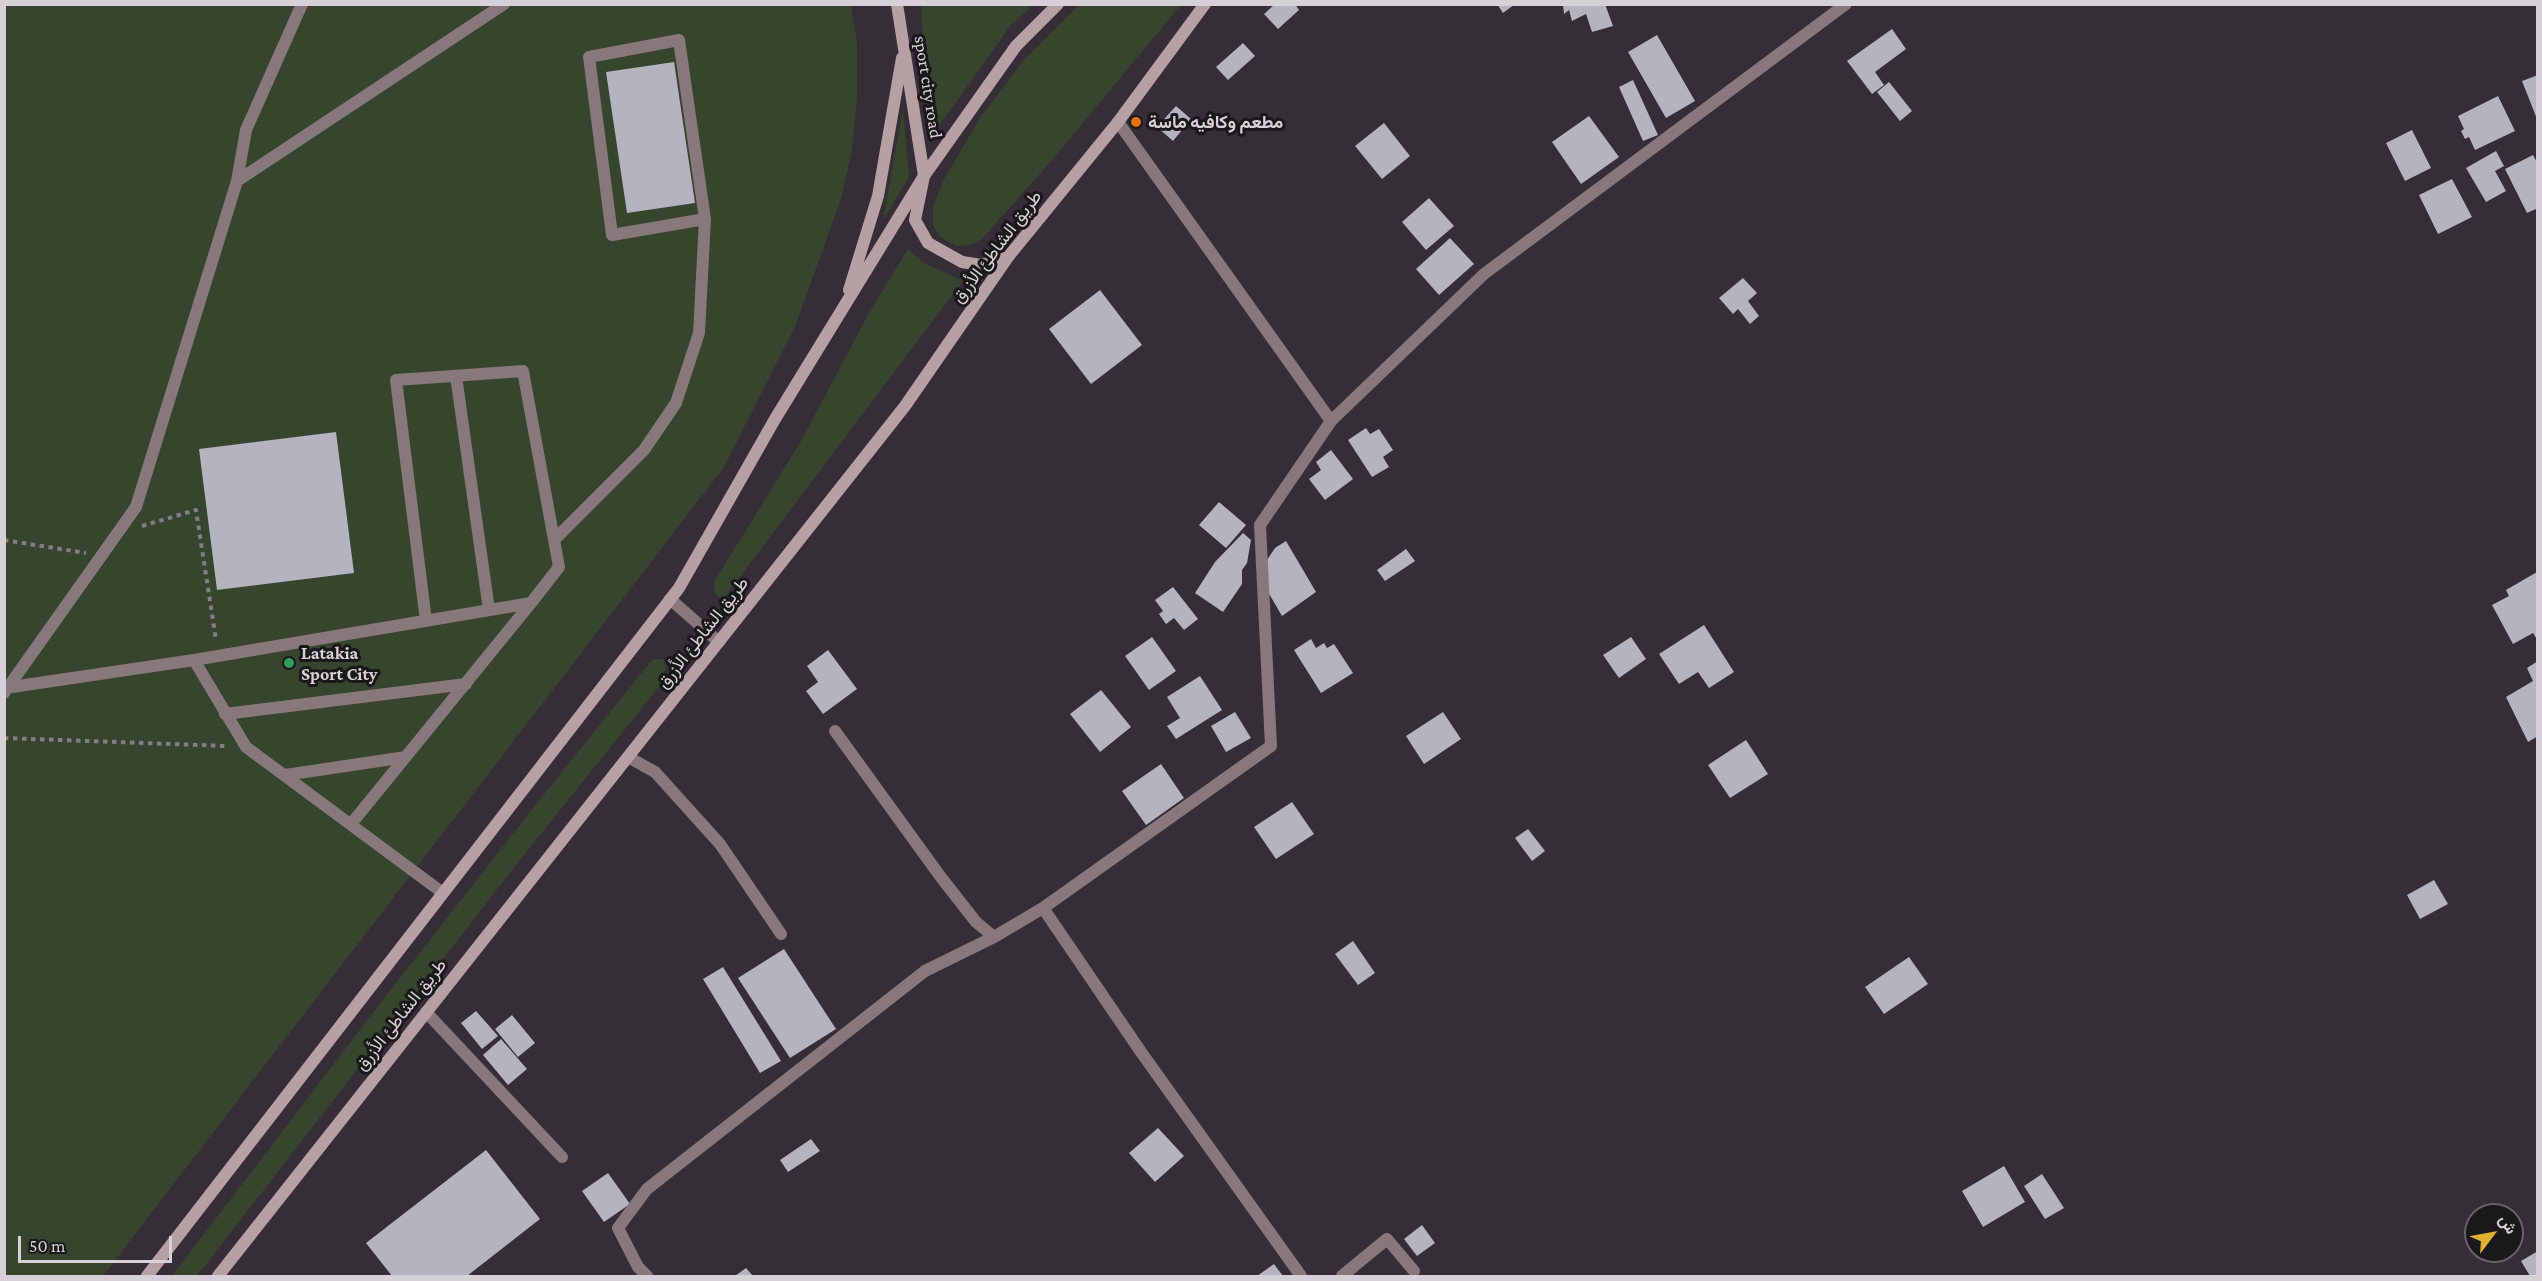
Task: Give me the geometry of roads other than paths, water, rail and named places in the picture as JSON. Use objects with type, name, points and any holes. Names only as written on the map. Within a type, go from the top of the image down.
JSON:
[{"type":"main road","name":"sport city road","points":[[897,4],[924,176]]},
{"type":"main road","points":[[147,1276],[678,588],[776,419],[924,176],[1016,46],[1058,4]]},
{"type":"main road","name":"طريق الشاطئ الأزرق","points":[[218,1276],[905,406],[1008,257],[1118,122],[1205,4]]},
{"type":"main road","points":[[844,308],[878,196],[904,48]]},
{"type":"main road","points":[[924,176],[915,220],[927,243],[962,262],[981,265],[1008,257]]},
{"type":"street","points":[[6,689],[136,507],[237,181],[246,130],[302,4]]},
{"type":"street","points":[[237,181],[504,4]]},
{"type":"street","points":[[629,1276],[643,1272],[618,1228],[647,1189],[926,971],[994,937],[1043,908],[1271,746],[1260,525],[1331,421],[1484,274],[1846,4]]},
{"type":"street","points":[[554,540],[644,450],[676,402],[699,333],[705,219],[679,40],[589,57],[612,235],[705,219]]},
{"type":"street","points":[[1118,122],[1331,421]]},
{"type":"street","points":[[351,824],[559,567],[523,370],[396,380],[426,621]]},
{"type":"street","points":[[456,376],[489,610]]},
{"type":"street","points":[[670,599],[719,642]]},
{"type":"street","points":[[6,689],[531,603]]},
{"type":"street","points":[[194,660],[246,747],[443,893]]},
{"type":"street","points":[[225,714],[466,684]]},
{"type":"street","points":[[836,731],[940,876],[976,922],[994,937]]},
{"type":"street","points":[[628,757],[655,772],[720,844],[781,934]]},
{"type":"street","points":[[285,775],[406,758]]},
{"type":"street","points":[[1043,908],[1141,1053],[1301,1276]]},
{"type":"street","points":[[426,1012],[562,1157]]},
{"type":"street","points":[[1342,1276],[1387,1239],[1414,1271]]},
{"type":"place","name":"مطعم وكافيه ماسة","points":[[1136,122]]},
{"type":"place","name":"Latakia Sport City","points":[[289,663]]}]
